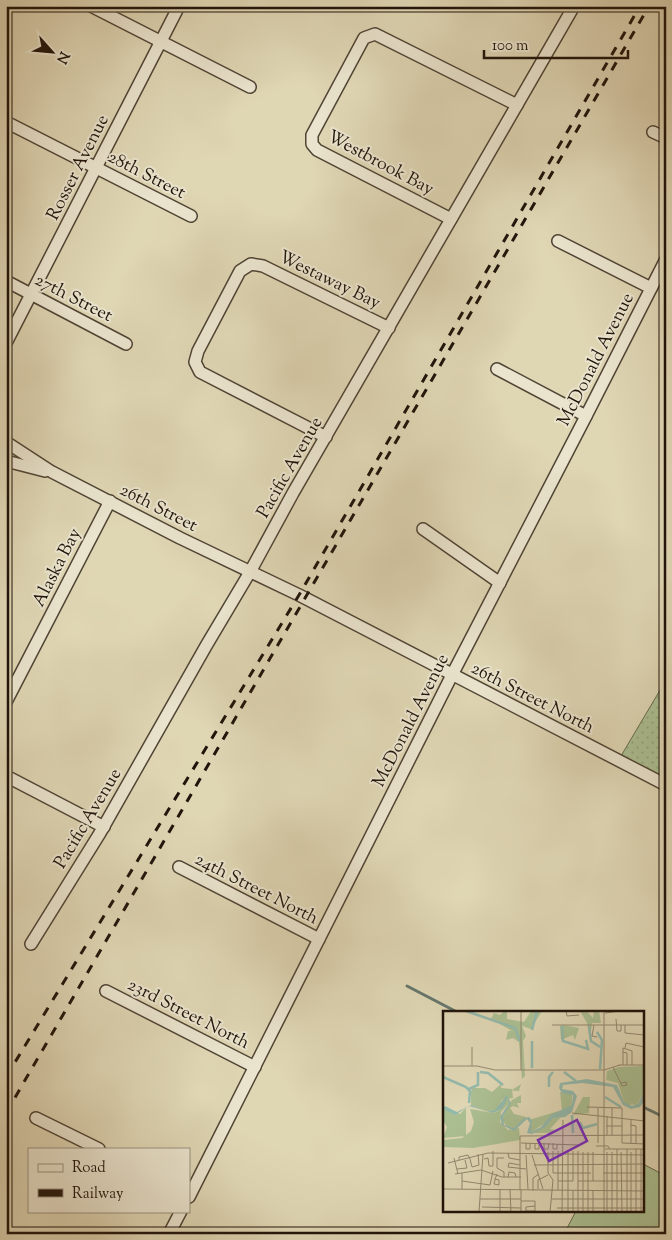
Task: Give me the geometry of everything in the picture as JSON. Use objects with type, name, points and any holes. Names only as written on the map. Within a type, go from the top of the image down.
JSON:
[{"type":"street","points":[[91,6],[250,87]]},
{"type":"street","name":"Rosser Avenue","points":[[6,343],[179,6]]},
{"type":"street","name":"Pacific Avenue","points":[[31,944],[104,827],[574,6]]},
{"type":"street","name":"Westbrook Bay","points":[[451,219],[317,150],[312,144],[312,135],[364,38],[375,34],[517,105]]},
{"type":"street","name":"28th Street","points":[[6,122],[191,216]]},
{"type":"street","points":[[654,132],[666,138]]},
{"type":"street","points":[[558,241],[651,288]]},
{"type":"street","name":"McDonald Avenue","points":[[190,1193],[452,675],[666,259]]},
{"type":"street","name":"Westaway Bay","points":[[326,437],[200,372],[195,362],[198,350],[240,271],[251,264],[263,266],[389,328]]},
{"type":"street","name":"27th Street","points":[[6,282],[126,344]]},
{"type":"street","points":[[498,369],[586,416]]},
{"type":"street","name":"26th Street","points":[[6,442],[52,472],[250,572]]},
{"type":"street","name":"26th Street","points":[[6,461],[52,472]]},
{"type":"street","name":"Alaska Bay","points":[[6,702],[110,501]]},
{"type":"street","points":[[423,529],[500,583]]},
{"type":"street","name":"26th Street North","points":[[250,572],[666,785]]},
{"type":"street","points":[[6,776],[104,827]]},
{"type":"street","name":"24th Street North","points":[[179,867],[319,939]]},
{"type":"street","name":"23rd Street North","points":[[106,990],[255,1067]]},
{"type":"street","points":[[36,1118],[97,1148]]},
{"type":"street","points":[[169,1234],[180,1212]]},
{"type":"green space","points":[[666,680],[666,780],[621,756]]},
{"type":"green space","points":[[644,1165],[666,1176],[666,1234],[564,1234],[575,1212],[644,1212]]},
{"type":"waterway","points":[[407,986],[455,1011]]},
{"type":"waterway","points":[[644,1107],[666,1118]]},
{"type":"railway","points":[[6,1077],[299,595],[640,6]]},
{"type":"railway","points":[[6,1113],[649,6]]}]
